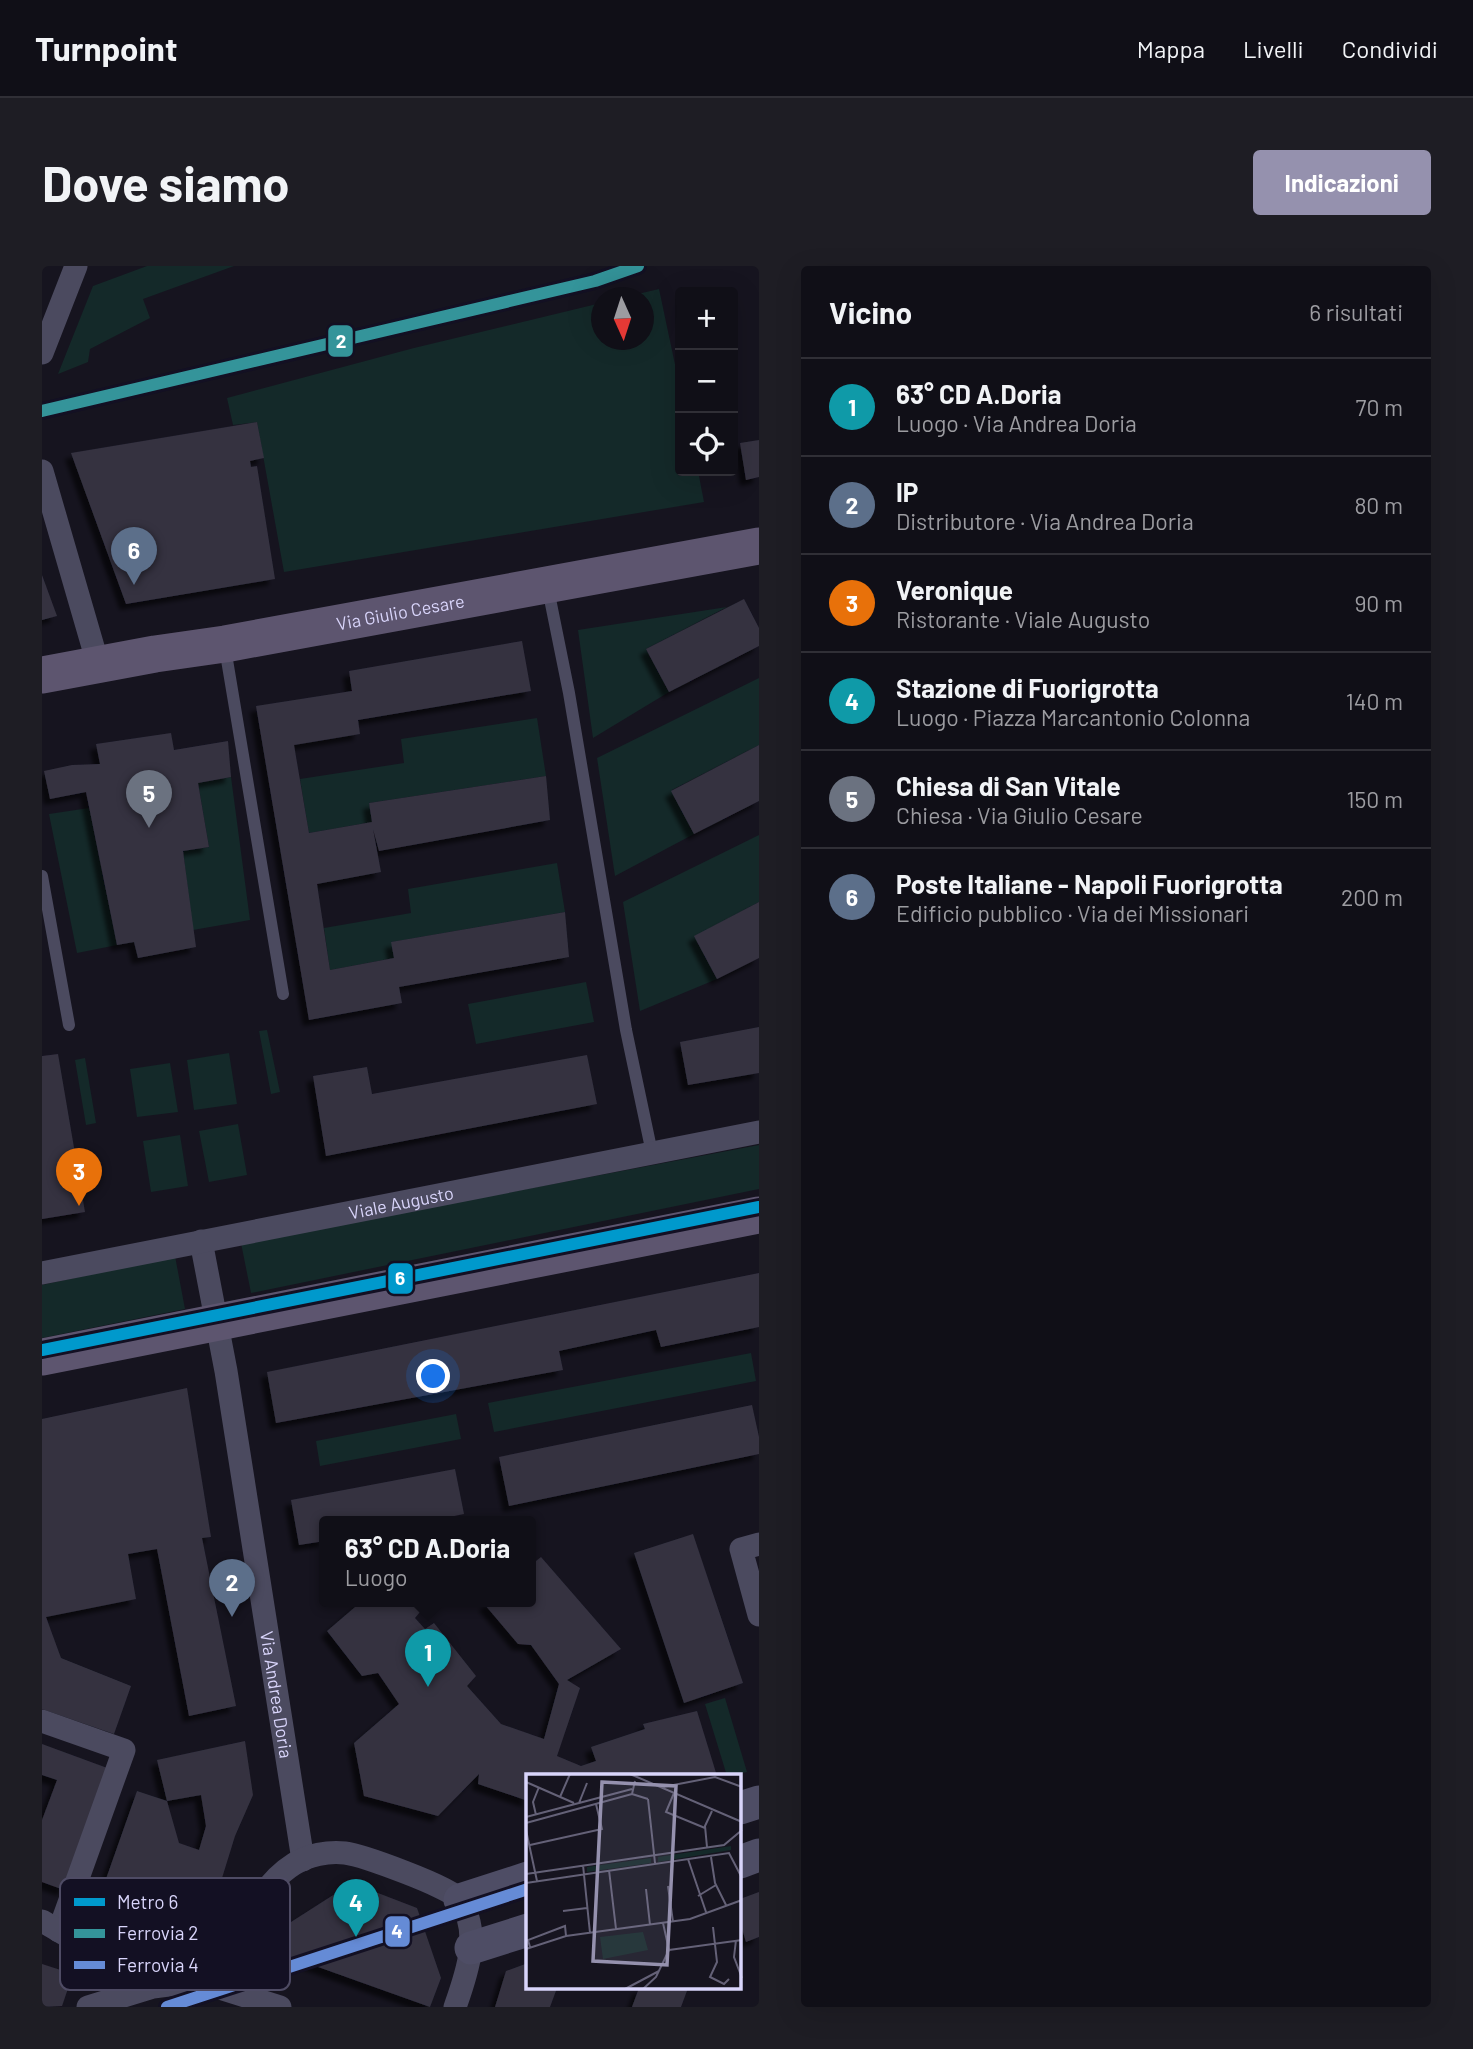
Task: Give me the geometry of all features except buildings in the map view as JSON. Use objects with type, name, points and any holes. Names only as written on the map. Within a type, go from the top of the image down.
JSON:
[{"type":"main road","name":"Via Giulio Cesare","points":[[42,675],[759,546]]},
{"type":"main road","points":[[42,1357],[759,1215]]},
{"type":"street","points":[[42,353],[76,266]]},
{"type":"street","points":[[42,471],[98,664]]},
{"type":"street","name":"Viale Augusto","points":[[42,1273],[759,1132]]},
{"type":"street","name":"Via Andrea Doria","points":[[201,1241],[218,1323],[303,1860]]},
{"type":"street","points":[[750,1547],[759,1615]]},
{"type":"street","points":[[42,1721],[124,1750],[71,1878]]},
{"type":"street","points":[[741,1808],[759,1802]]},
{"type":"street","points":[[277,1878],[303,1860],[324,1854],[346,1853],[444,1888],[460,1900],[470,1930],[468,1968],[455,2007]]},
{"type":"street","points":[[741,1861],[759,1855]]},
{"type":"street","points":[[460,1900],[526,1879]]},
{"type":"street","points":[[51,1926],[60,1904]]},
{"type":"street","points":[[471,1948],[526,1931]]},
{"type":"street","points":[[89,2007],[147,1990]]},
{"type":"street","points":[[231,1990],[265,2005]]},
{"type":"lane","points":[[547,586],[573,719],[626,1030],[652,1153]]},
{"type":"lane","points":[[225,644],[283,994]]},
{"type":"lane","points":[[42,876],[69,1025]]},
{"type":"green space","points":[[147,266],[234,266],[143,299],[150,318],[90,349],[88,362],[58,374],[93,286]]},
{"type":"green space","points":[[659,289],[675,364],[675,476],[699,476],[704,502],[284,572],[257,422],[233,425],[227,398],[414,348],[591,305],[591,350],[654,350],[654,290]]},
{"type":"green space","points":[[727,607],[646,649],[669,692],[593,738],[578,630]]},
{"type":"green space","points":[[759,678],[759,745],[672,790],[694,834],[615,876],[597,758]]},
{"type":"green space","points":[[537,718],[546,776],[369,803],[372,822],[309,833],[300,779],[404,763],[401,739]]},
{"type":"green space","points":[[231,777],[250,920],[193,930],[183,851],[209,847],[198,783]]},
{"type":"green space","points":[[89,808],[117,945],[77,953],[49,814]]},
{"type":"green space","points":[[759,835],[759,902],[695,936],[717,979],[640,1011],[623,902]]},
{"type":"green space","points":[[557,863],[565,912],[392,942],[394,958],[330,970],[324,928],[411,913],[408,889]]},
{"type":"green space","points":[[586,982],[594,1022],[476,1044],[468,1004]]},
{"type":"green space","points":[[267,1030],[280,1092],[271,1094],[259,1031]]},
{"type":"green space","points":[[229,1053],[237,1104],[194,1110],[187,1060]]},
{"type":"green space","points":[[85,1058],[96,1123],[86,1125],[75,1060]]},
{"type":"green space","points":[[170,1063],[178,1112],[137,1117],[130,1069]]},
{"type":"green space","points":[[238,1124],[247,1175],[209,1182],[199,1131]]},
{"type":"green space","points":[[180,1135],[188,1186],[151,1192],[143,1141]]},
{"type":"green space","points":[[759,1145],[759,1189],[251,1293],[241,1243]]},
{"type":"green space","points":[[175,1256],[185,1309],[42,1338],[42,1285]]},
{"type":"green space","points":[[751,1353],[756,1381],[494,1432],[488,1403]]},
{"type":"green space","points":[[456,1414],[461,1439],[320,1466],[316,1441]]},
{"type":"green space","points":[[725,1698],[747,1772],[726,1774],[705,1704]]},
{"type":"metro line","name":"6","points":[[42,1350],[759,1207]]},
{"type":"rail line","name":"2","points":[[42,411],[595,281],[638,266]]},
{"type":"rail line","name":"4","points":[[290,1967],[526,1890]]},
{"type":"rail line","name":"4","points":[[167,2007],[219,1990]]},
{"type":"place","name":"Poste Italiane - Napoli Fuorigrotta","points":[[134,585]]},
{"type":"place","name":"Chiesa di San Vitale","points":[[149,828]]},
{"type":"place","name":"Veronique","points":[[79,1206]]},
{"type":"place","name":"IP","points":[[232,1617]]},
{"type":"place","name":"63° CD A.Doria","points":[[428,1687]]},
{"type":"place","name":"Stazione di Fuorigrotta","points":[[356,1937]]}]
